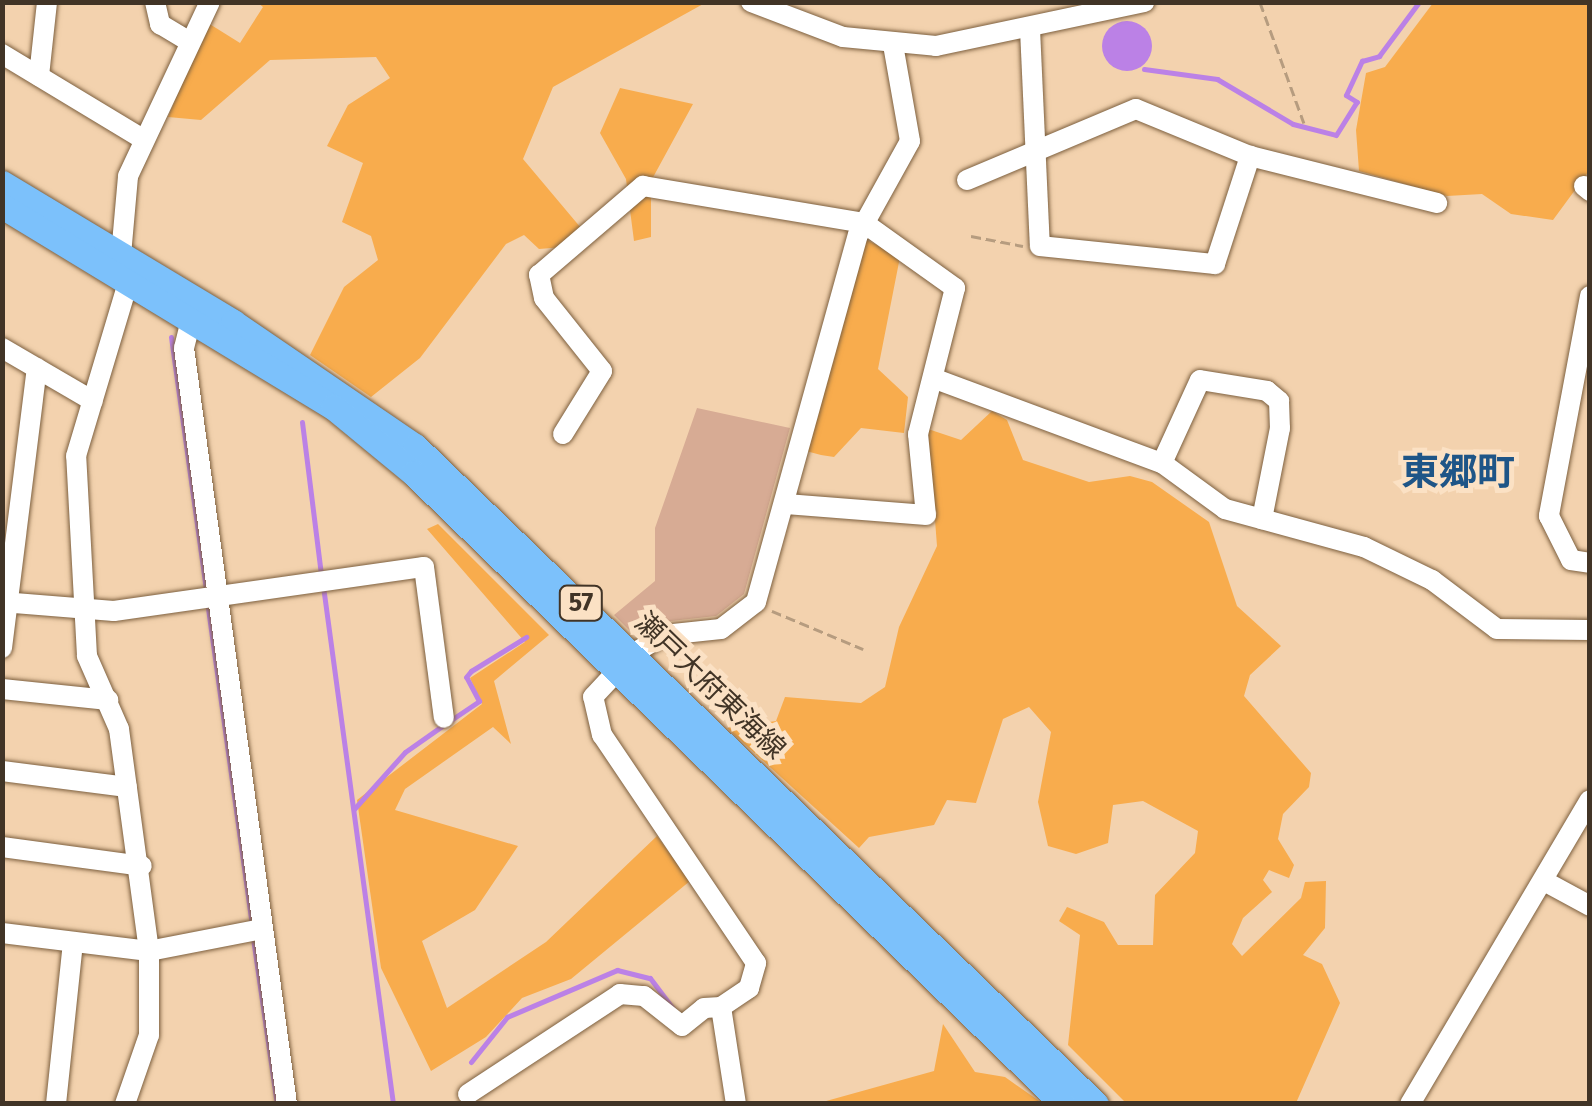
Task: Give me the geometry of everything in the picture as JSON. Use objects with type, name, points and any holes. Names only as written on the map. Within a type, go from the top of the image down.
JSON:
[{"type":"main road","name":"瀬戸大府東海線","points":[[2,183],[122,255],[415,446],[1063,1104]]},
{"type":"main road","name":"瀬戸大府東海線","points":[[2,206],[192,320],[360,429],[626,660],[1096,1104]]},
{"type":"street","points":[[39,76],[47,2]]},
{"type":"street","points":[[155,2],[160,24],[190,42]]},
{"type":"street","points":[[122,255],[128,176],[210,2]]},
{"type":"street","points":[[752,2],[796,24],[893,46],[1030,30],[1144,2]]},
{"type":"street","points":[[1030,30],[1040,246],[1215,264],[1250,156]]},
{"type":"street","points":[[468,1094],[620,994],[644,996],[682,1026],[704,1008],[720,1007],[749,988],[756,963],[602,735],[593,697],[626,660],[664,636],[721,629],[754,603],[786,504],[864,223],[910,141],[893,46]]},
{"type":"street","points":[[2,54],[143,139]]},
{"type":"street","points":[[968,180],[1136,109],[1250,156],[1437,203]]},
{"type":"street","points":[[563,434],[602,371],[544,298],[539,275],[643,186],[864,223],[955,288],[918,449],[926,515],[786,504]]},
{"type":"street","points":[[126,1104],[149,1035],[149,952],[142,866],[127,786],[108,700],[87,656],[76,456],[128,283]]},
{"type":"street","points":[[1590,296],[1548,516],[1571,560],[1590,562]]},
{"type":"street","points":[[192,320],[184,348],[287,1104]]},
{"type":"street","points":[[2,348],[93,401]]},
{"type":"street","points":[[2,648],[37,368]]},
{"type":"street","points":[[932,378],[1162,463],[1226,510],[1394,561],[1497,628],[1590,630]]},
{"type":"street","points":[[1162,463],[1200,380],[1268,391],[1278,401],[1280,428],[1262,519]]},
{"type":"street","points":[[6,603],[85,612],[424,567],[444,718]]},
{"type":"street","points":[[2,689],[108,700]]},
{"type":"street","points":[[2,771],[127,786]]},
{"type":"street","points":[[1410,1104],[1590,800]]},
{"type":"street","points":[[2,847],[142,866]]},
{"type":"street","points":[[1544,881],[1590,906]]},
{"type":"street","points":[[2,933],[149,952],[262,929]]},
{"type":"street","points":[[56,1104],[74,942]]},
{"type":"street","points":[[720,1007],[736,1104]]},
{"type":"path","points":[[1260,2],[1304,123]]},
{"type":"path","points":[[971,236],[1040,246]]},
{"type":"path","points":[[754,603],[862,649]]},
{"type":"shaded area","points":[[258,3],[705,3],[553,87],[523,159],[581,228],[564,247],[539,249],[524,235],[506,244],[420,358],[371,397],[310,355],[344,287],[378,260],[371,236],[342,222],[363,163],[327,146],[348,105],[390,78],[376,57],[270,60],[201,120],[168,117],[208,23],[240,43],[263,7]]},
{"type":"shaded area","points":[[1433,3],[1589,3],[1589,171],[1553,220],[1511,214],[1482,194],[1447,196],[1359,171],[1356,130],[1366,73],[1385,67]]},
{"type":"shaded area","points":[[1127,21],[1145,28],[1152,46],[1145,64],[1127,71],[1109,64],[1102,46],[1109,28]]},
{"type":"shaded area","points":[[620,88],[693,104],[651,181],[651,237],[634,241],[626,179],[600,133]]},
{"type":"shaded area","points":[[865,239],[900,257],[878,369],[908,397],[904,433],[861,428],[834,457],[821,455],[806,451]]},
{"type":"shaded area","points":[[992,411],[1007,420],[1023,460],[1089,482],[1130,476],[1152,482],[1209,522],[1237,606],[1281,646],[1250,675],[1244,696],[1311,773],[1309,787],[1283,814],[1278,839],[1294,865],[1289,878],[1269,870],[1263,880],[1272,892],[1243,918],[1232,944],[1242,956],[1301,898],[1305,882],[1326,881],[1325,928],[1303,955],[1322,964],[1340,1003],[1296,1103],[1126,1103],[1068,1045],[1080,935],[1059,921],[1067,907],[1104,922],[1118,945],[1153,945],[1155,895],[1195,853],[1198,831],[1143,801],[1113,805],[1108,843],[1076,854],[1048,846],[1038,802],[1051,732],[1029,707],[1003,719],[976,803],[947,800],[934,825],[869,837],[859,848],[727,728],[776,721],[785,697],[861,703],[885,687],[899,627],[937,546],[928,429],[961,440]]},
{"type":"shaded area","points":[[438,524],[549,635],[494,681],[511,744],[493,727],[405,789],[395,810],[518,846],[475,910],[422,941],[447,1008],[546,942],[657,836],[690,881],[571,979],[522,998],[486,1037],[431,1071],[381,968],[357,800],[482,704],[470,678],[525,642],[427,529]]},
{"type":"shaded area","points":[[943,1024],[975,1072],[1005,1077],[1042,1103],[819,1103],[934,1071]]},
{"type":"building","points":[[697,408],[790,428],[744,594],[716,616],[662,622],[635,636],[614,615],[655,581],[655,528]]},
{"type":"waterway","points":[[1144,69],[1217,79],[1293,124],[1336,135],[1357,102],[1346,95],[1362,61],[1379,56],[1419,2]]},
{"type":"waterway","points":[[171,337],[206,590]]},
{"type":"waterway","points":[[302,422],[321,575]]},
{"type":"waterway","points":[[323,586],[393,1104]]},
{"type":"waterway","points":[[207,601],[252,927]]},
{"type":"waterway","points":[[451,720],[479,701],[466,677],[471,671],[526,637]]},
{"type":"waterway","points":[[354,809],[405,752],[442,726]]},
{"type":"waterway","points":[[253,938],[277,1104]]},
{"type":"waterway","points":[[471,1062],[507,1017],[617,970],[650,978],[674,1010]]},
{"type":"district","name":"東郷町","points":[[1458,473]]}]
